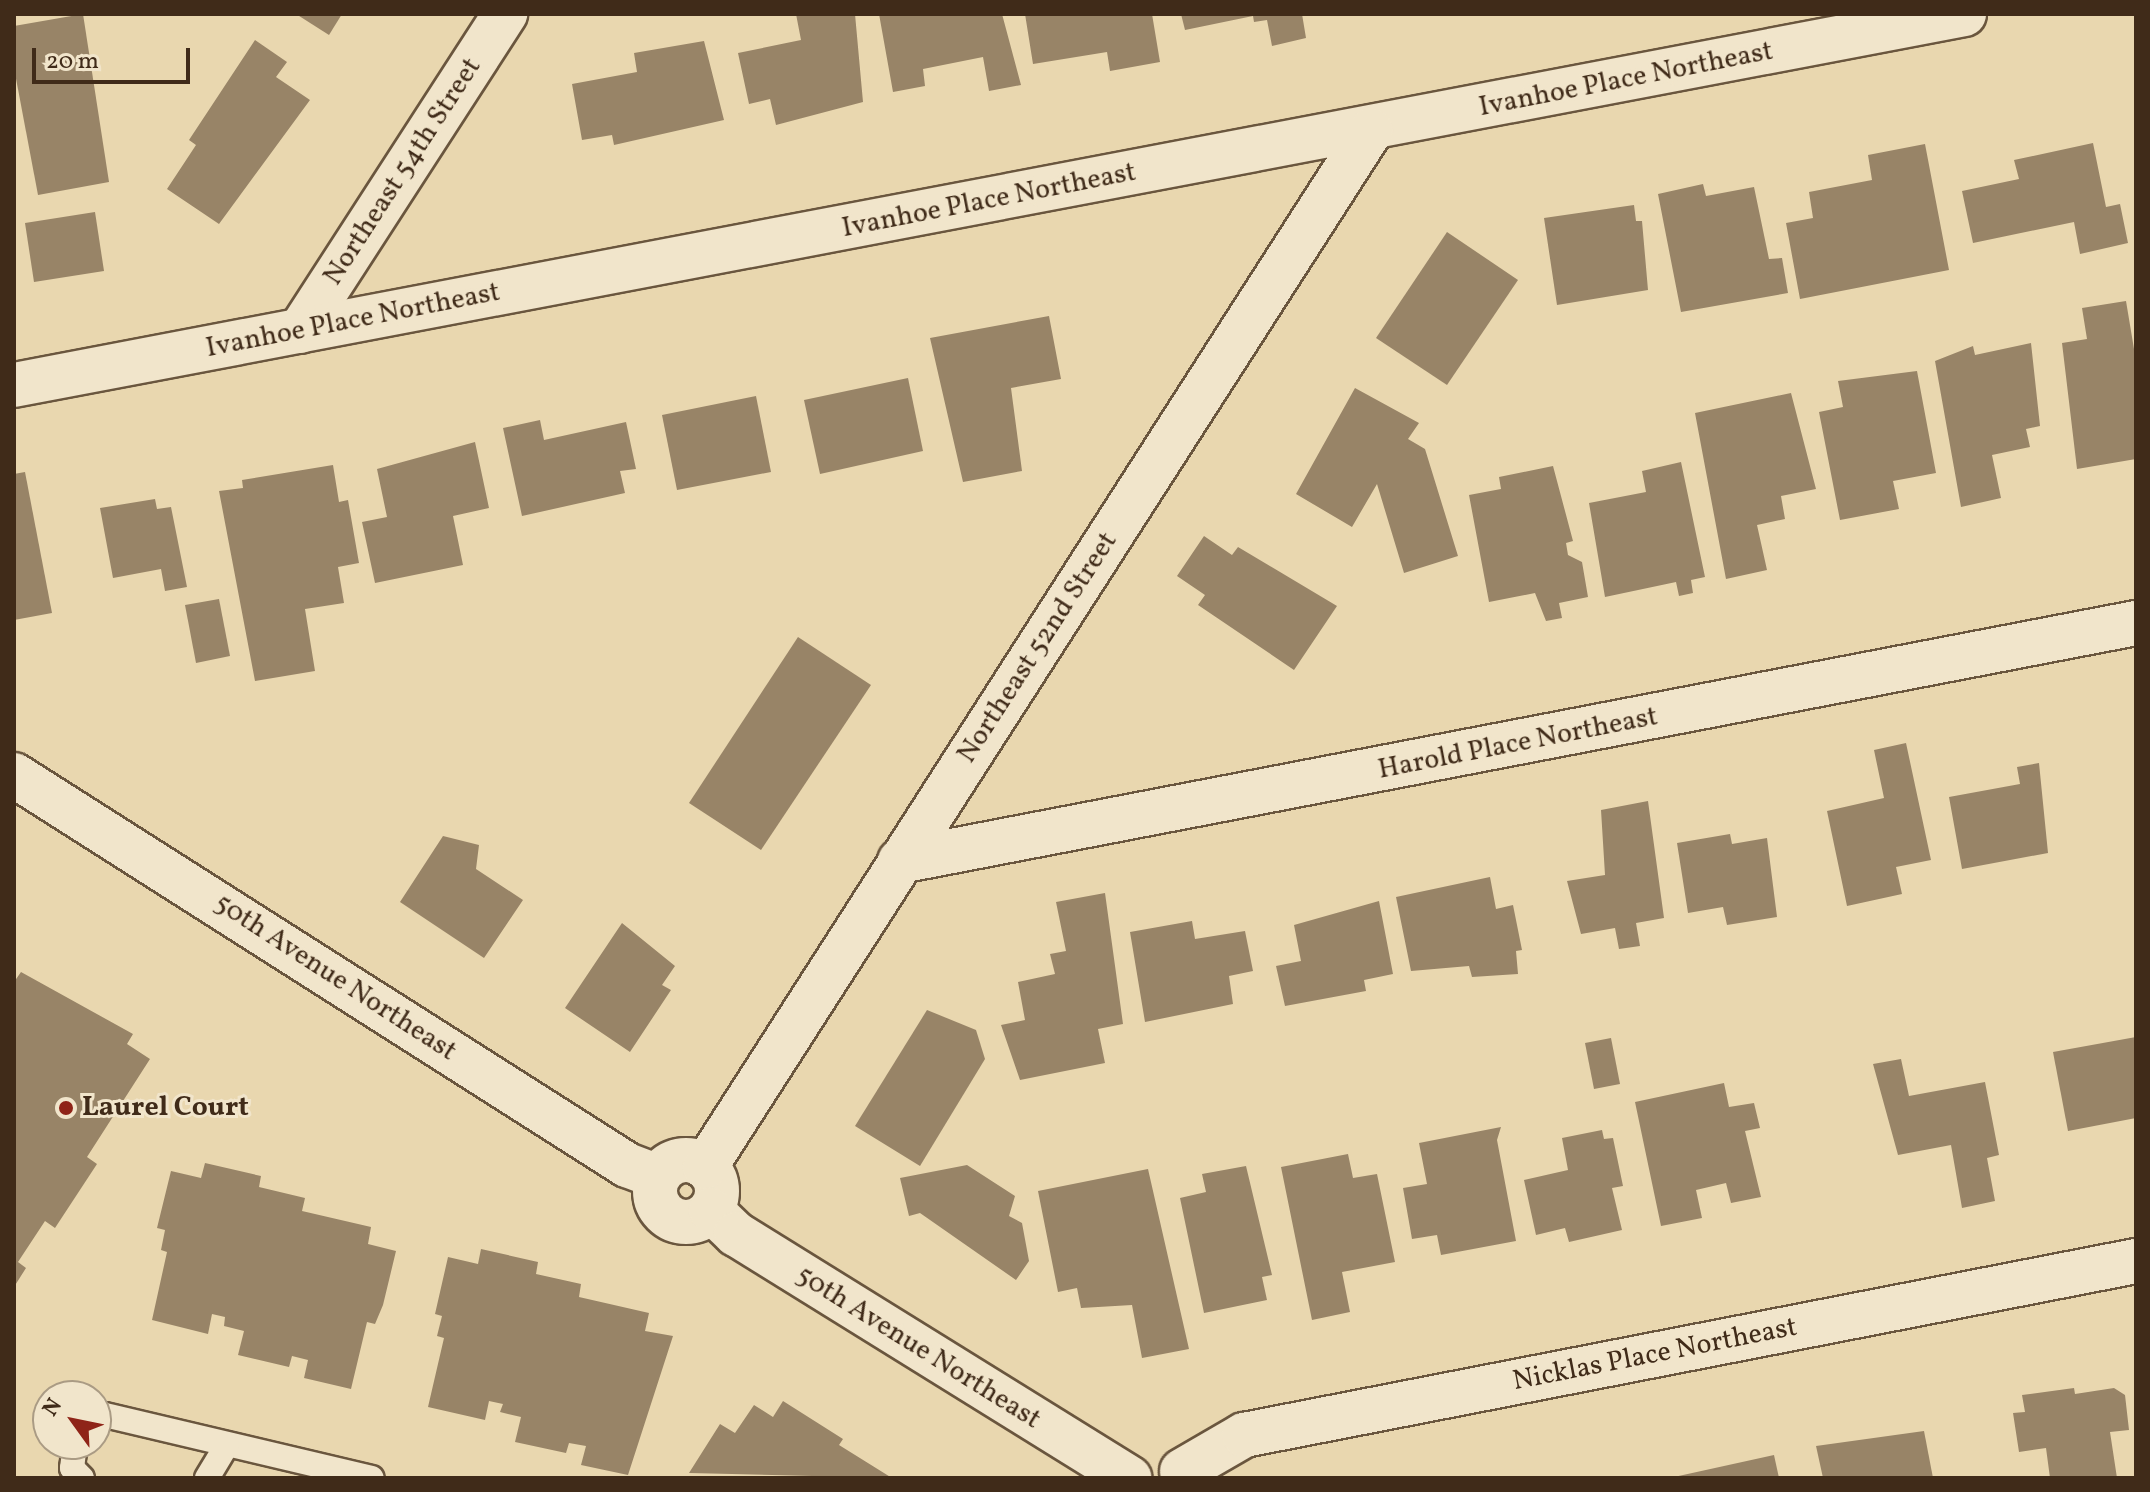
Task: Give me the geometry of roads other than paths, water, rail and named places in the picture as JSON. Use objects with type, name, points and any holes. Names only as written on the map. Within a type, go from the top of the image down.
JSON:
[{"type":"street","name":"Northeast 54th Street","points":[[300,331],[505,14]]},
{"type":"street","name":"Ivanhoe Place Northeast","points":[[14,385],[1371,130],[1964,14]]},
{"type":"street","name":"Northeast 52nd Street","points":[[705,1167],[1371,130]]},
{"type":"street","name":"Harold Place Northeast","points":[[900,861],[2136,623]]},
{"type":"street","name":"50th Avenue Northeast","points":[[14,775],[627,1165],[658,1177]]},
{"type":"street","points":[[677,1162],[705,1167],[717,1188],[711,1210],[689,1222],[670,1218],[654,1195],[658,1177],[677,1162]]},
{"type":"street","name":"50th Avenue Northeast","points":[[711,1210],[749,1243],[1130,1478]]},
{"type":"street","name":"Nicklas Place Northeast","points":[[1176,1476],[1244,1435],[2136,1261]]},
{"type":"lane","points":[[112,1417],[372,1478]]},
{"type":"lane","points":[[207,1478],[227,1445]]},
{"type":"lane","points":[[73,1460],[72,1468],[82,1478]]},
{"type":"place","name":"Laurel Court","points":[[66,1108]]}]
